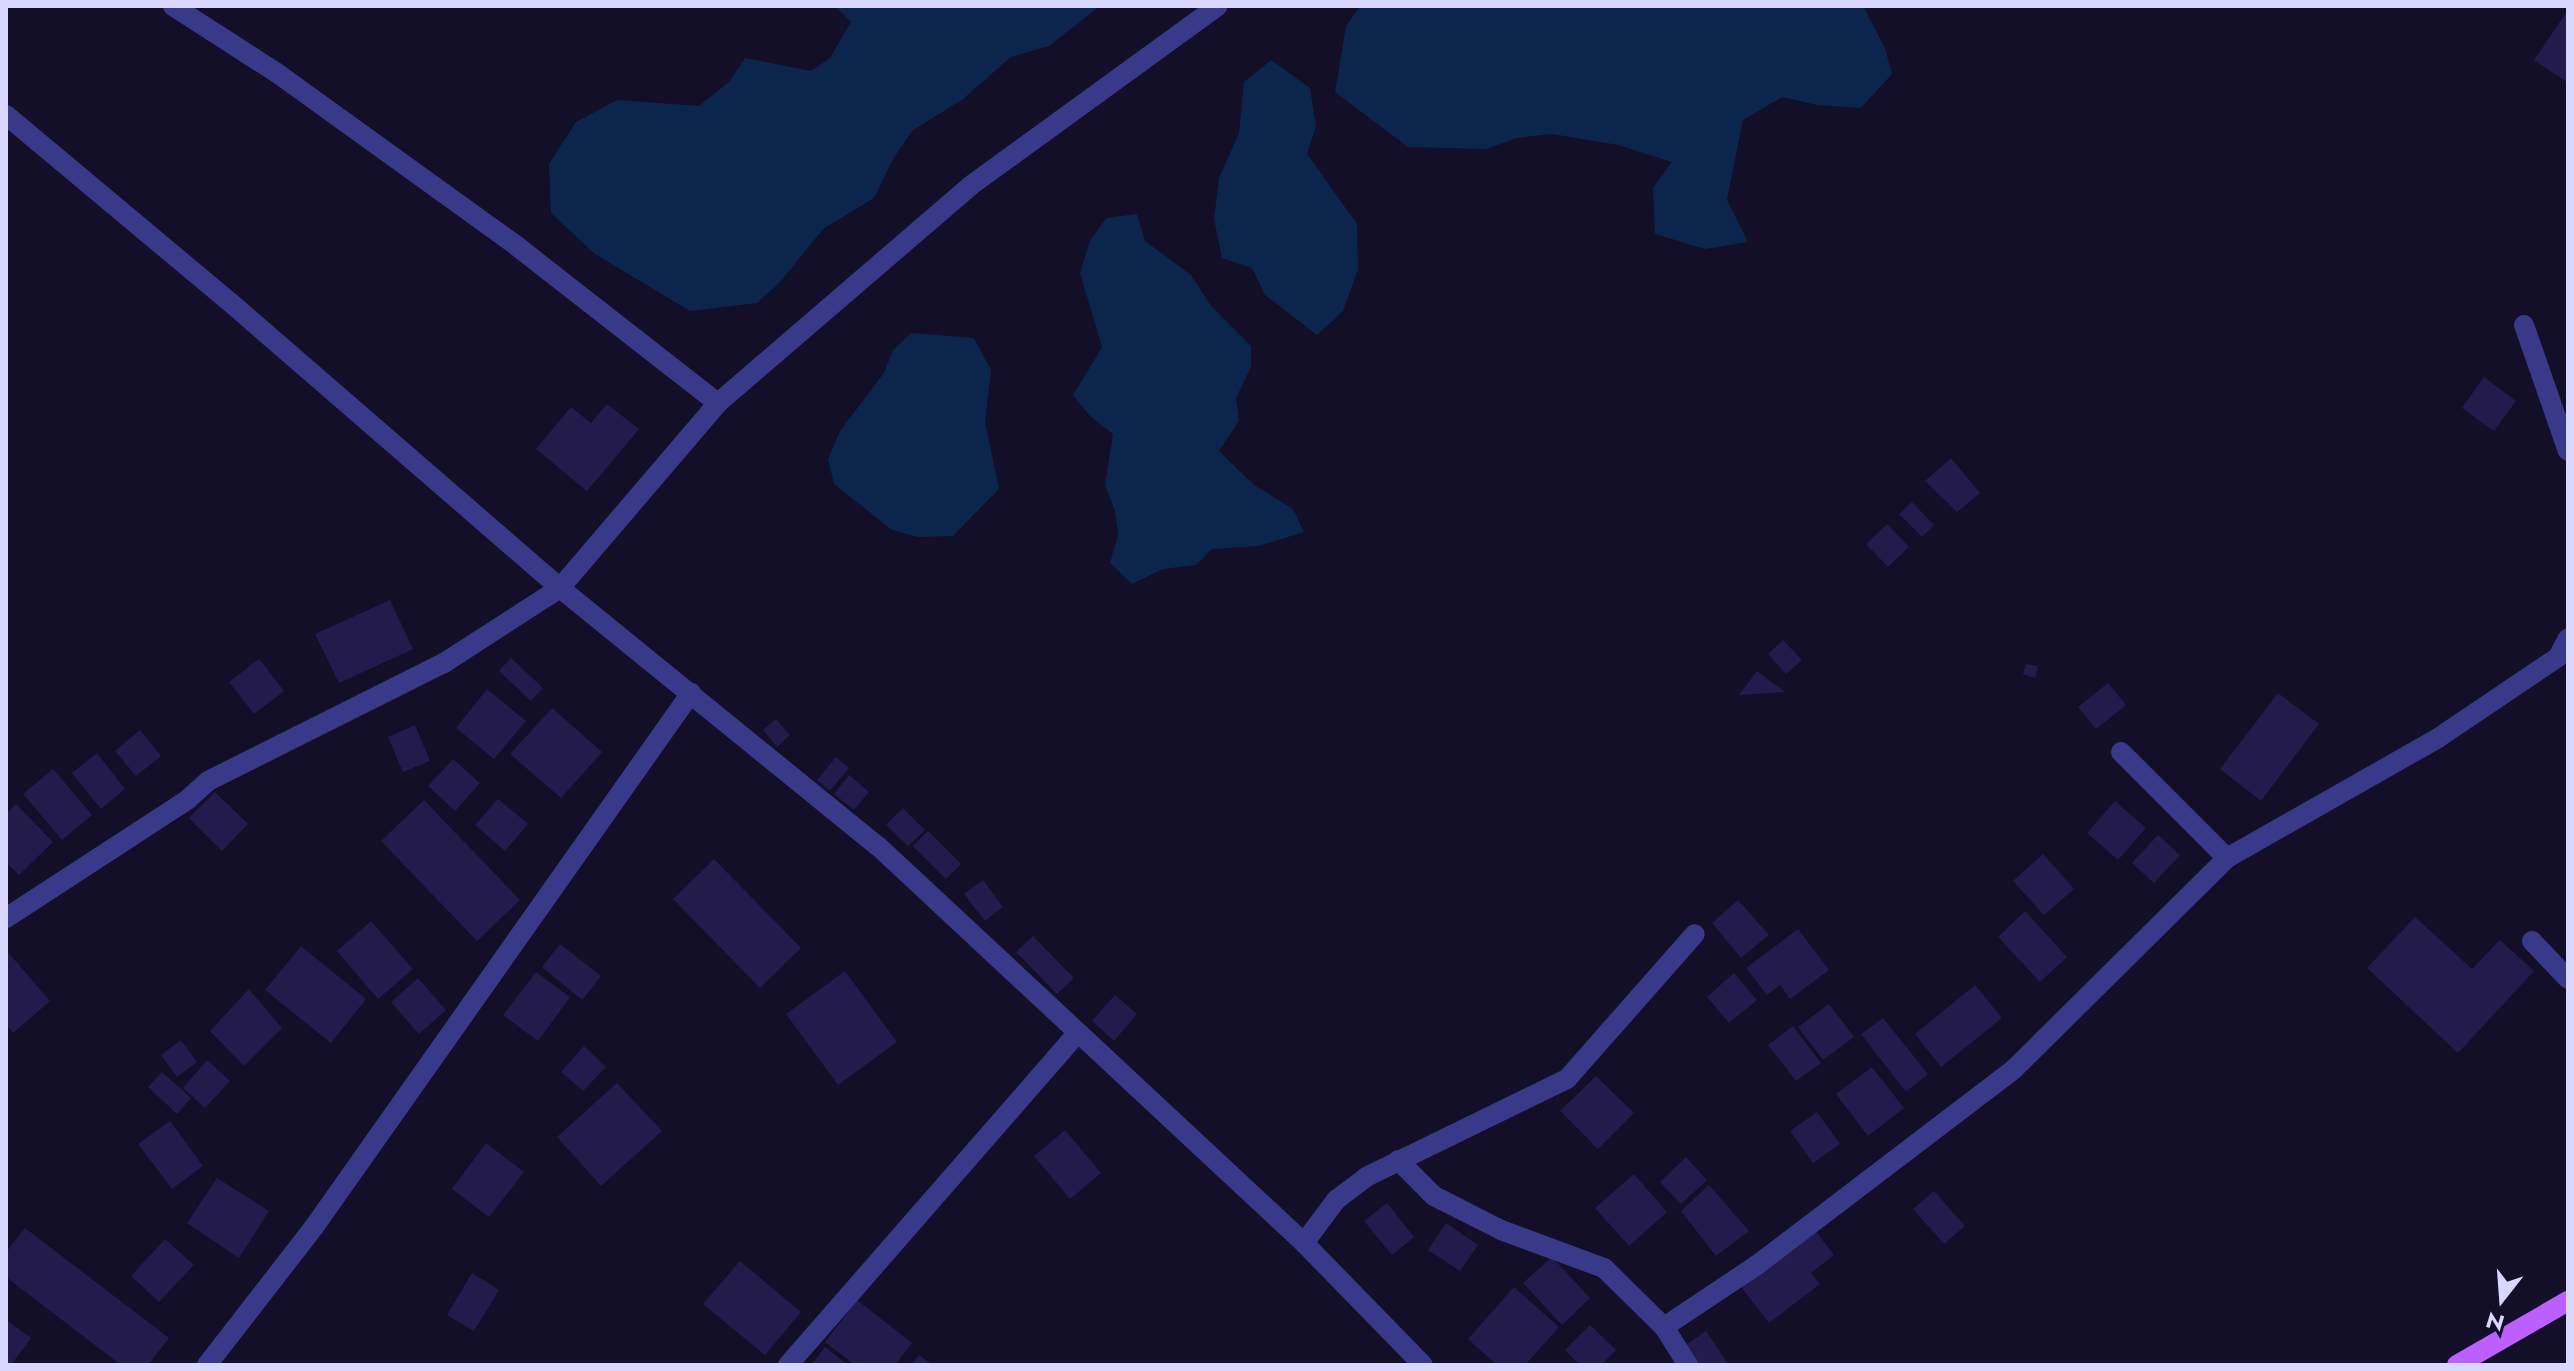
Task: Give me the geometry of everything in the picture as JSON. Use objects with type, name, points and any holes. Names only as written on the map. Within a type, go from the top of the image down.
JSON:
[{"type":"main road","points":[[2457,1365],[2568,1301]]},
{"type":"street","points":[[173,6],[277,73],[505,238],[718,403]]},
{"type":"street","points":[[6,918],[187,800],[208,781],[444,663],[560,588],[718,403],[970,186],[1218,6]]},
{"type":"street","points":[[6,115],[231,303],[560,588],[878,846],[1304,1243],[1423,1365]]},
{"type":"street","points":[[2524,325],[2568,451]]},
{"type":"street","points":[[1664,1327],[1757,1265],[2014,1069],[2227,858],[2438,738],[2565,652]]},
{"type":"street","points":[[207,1365],[314,1227],[691,693]]},
{"type":"street","points":[[2121,752],[2227,858]]},
{"type":"street","points":[[1304,1243],[1336,1200],[1366,1177],[1509,1110],[1567,1079],[1695,934]]},
{"type":"street","points":[[2532,941],[2568,979]]},
{"type":"street","points":[[788,1365],[1077,1034]]},
{"type":"street","points":[[1398,1160],[1434,1196],[1501,1230],[1604,1268],[1664,1327],[1688,1365]]},
{"type":"water","points":[[835,6],[1100,6],[1049,46],[1011,57],[963,99],[912,131],[893,159],[874,198],[823,229],[781,281],[757,303],[690,311],[595,254],[551,213],[549,164],[576,122],[617,100],[699,106],[729,82],[745,58],[811,71],[830,58],[851,22]]},
{"type":"water","points":[[1360,6],[1863,6],[1885,48],[1892,74],[1861,108],[1817,105],[1782,97],[1743,120],[1727,200],[1748,242],[1705,249],[1655,234],[1653,188],[1672,162],[1618,145],[1552,134],[1516,138],[1487,149],[1408,147],[1335,92],[1346,26]]},
{"type":"water","points":[[1271,60],[1310,88],[1316,126],[1307,154],[1357,224],[1358,269],[1343,311],[1317,335],[1265,295],[1252,268],[1222,258],[1214,219],[1219,178],[1239,133],[1244,82]]},
{"type":"water","points":[[1137,214],[1145,241],[1191,275],[1211,306],[1251,346],[1251,367],[1236,398],[1239,421],[1219,451],[1254,485],[1293,509],[1304,532],[1259,546],[1212,549],[1196,565],[1163,569],[1132,584],[1110,563],[1118,535],[1115,511],[1105,485],[1113,434],[1090,416],[1073,395],[1102,347],[1080,273],[1090,241],[1106,218]]},
{"type":"water","points":[[911,333],[974,338],[991,370],[985,422],[999,489],[953,536],[918,537],[892,530],[834,484],[828,459],[840,431],[884,373],[893,350]]},
{"type":"building","points":[[2568,10],[2568,83],[2534,60]]},
{"type":"building","points":[[2484,377],[2516,401],[2494,431],[2462,408]]},
{"type":"building","points":[[607,404],[639,429],[587,491],[536,449],[571,407],[591,423]]},
{"type":"building","points":[[1951,458],[1980,493],[1957,512],[1925,481]]},
{"type":"building","points":[[1912,502],[1934,525],[1922,537],[1899,514]]},
{"type":"building","points":[[1887,524],[1909,547],[1888,567],[1866,544]]},
{"type":"building","points":[[390,600],[413,649],[339,683],[315,634]]},
{"type":"building","points":[[1783,640],[1802,660],[1786,674],[1768,654]]},
{"type":"building","points":[[511,658],[543,688],[531,701],[499,671]]},
{"type":"building","points":[[259,659],[284,691],[254,714],[229,682]]},
{"type":"building","points":[[2026,664],[2038,666],[2035,678],[2023,674]]},
{"type":"building","points":[[1757,671],[1785,692],[1739,695]]},
{"type":"building","points":[[2108,683],[2126,705],[2096,729],[2078,707]]},
{"type":"building","points":[[487,689],[526,721],[494,759],[456,728]]},
{"type":"building","points":[[2278,693],[2319,724],[2261,801],[2220,769]]},
{"type":"building","points":[[552,708],[602,752],[561,798],[510,754]]},
{"type":"building","points":[[776,719],[790,735],[777,747],[763,730]]},
{"type":"building","points":[[415,725],[430,761],[403,772],[388,737]]},
{"type":"building","points":[[140,730],[161,756],[136,776],[115,751]]},
{"type":"building","points":[[97,753],[125,789],[101,809],[72,773]]},
{"type":"building","points":[[836,757],[849,768],[830,791],[817,780]]},
{"type":"building","points":[[453,759],[480,783],[455,811],[428,786]]},
{"type":"building","points":[[53,769],[92,815],[62,840],[23,794]]},
{"type":"building","points":[[849,775],[869,792],[854,810],[834,794]]},
{"type":"building","points":[[215,792],[248,824],[222,851],[189,818]]},
{"type":"building","points":[[498,799],[528,824],[505,851],[475,825]]},
{"type":"building","points":[[424,800],[520,900],[477,941],[381,841]]},
{"type":"building","points":[[2115,801],[2146,828],[2118,860],[2087,833]]},
{"type":"building","points":[[16,804],[53,842],[19,875],[6,862],[6,814]]},
{"type":"building","points":[[903,808],[925,830],[908,846],[886,825]]},
{"type":"building","points":[[928,831],[961,864],[946,879],[913,846]]},
{"type":"building","points":[[2158,835],[2180,855],[2154,883],[2132,863]]},
{"type":"building","points":[[2043,854],[2074,889],[2044,915],[2013,881]]},
{"type":"building","points":[[714,859],[801,948],[760,988],[673,899]]},
{"type":"building","points":[[983,880],[1003,907],[985,921],[964,894]]},
{"type":"building","points":[[1738,900],[1769,935],[1741,958],[1712,923]]},
{"type":"building","points":[[2025,911],[2067,957],[2040,982],[1998,937]]},
{"type":"building","points":[[2415,917],[2472,969],[2500,940],[2534,971],[2458,1053],[2367,968]]},
{"type":"building","points":[[371,921],[413,969],[378,999],[337,951]]},
{"type":"building","points":[[1798,929],[1829,970],[1790,999],[1780,985],[1767,995],[1746,968]]},
{"type":"building","points":[[1033,936],[1074,978],[1057,994],[1016,952]]},
{"type":"building","points":[[560,944],[601,976],[582,1000],[542,967]]},
{"type":"building","points":[[301,946],[366,999],[331,1043],[265,990]]},
{"type":"building","points":[[6,950],[50,1001],[13,1033],[6,1024]]},
{"type":"building","points":[[845,971],[897,1042],[838,1085],[786,1014]]},
{"type":"building","points":[[536,972],[570,997],[538,1041],[503,1015]]},
{"type":"building","points":[[1734,973],[1757,1000],[1729,1023],[1707,997]]},
{"type":"building","points":[[418,978],[446,1010],[419,1034],[391,1002]]},
{"type":"building","points":[[1975,985],[2002,1018],[1941,1067],[1915,1034]]},
{"type":"building","points":[[249,989],[282,1028],[244,1066],[210,1031]]},
{"type":"building","points":[[1115,995],[1137,1014],[1114,1041],[1092,1021]]},
{"type":"building","points":[[1829,1004],[1854,1037],[1823,1060],[1798,1027]]},
{"type":"building","points":[[1883,1018],[1928,1074],[1906,1092],[1861,1034]]},
{"type":"building","points":[[1793,1026],[1821,1063],[1796,1081],[1768,1045]]},
{"type":"building","points":[[181,1040],[197,1062],[177,1077],[161,1055]]},
{"type":"building","points":[[584,1046],[606,1067],[583,1091],[561,1072]]},
{"type":"building","points":[[207,1060],[230,1081],[205,1108],[183,1088]]},
{"type":"building","points":[[1872,1067],[1904,1108],[1868,1136],[1836,1094]]},
{"type":"building","points":[[162,1072],[191,1098],[177,1114],[148,1087]]},
{"type":"building","points":[[1596,1076],[1634,1113],[1598,1149],[1560,1111]]},
{"type":"building","points":[[617,1083],[662,1131],[601,1186],[557,1137]]},
{"type":"building","points":[[1817,1112],[1840,1144],[1813,1163],[1790,1131]]},
{"type":"building","points":[[170,1121],[203,1166],[172,1189],[138,1144]]},
{"type":"building","points":[[1065,1130],[1101,1173],[1070,1199],[1034,1156]]},
{"type":"building","points":[[486,1143],[524,1172],[489,1217],[452,1189]]},
{"type":"building","points":[[1686,1157],[1707,1180],[1681,1204],[1660,1182]]},
{"type":"building","points":[[1634,1174],[1667,1212],[1629,1246],[1595,1208]]},
{"type":"building","points":[[217,1178],[269,1211],[239,1258],[187,1223]]},
{"type":"building","points":[[1709,1185],[1749,1231],[1716,1256],[1681,1211]]},
{"type":"building","points":[[1934,1191],[1965,1226],[1944,1244],[1913,1209]]},
{"type":"building","points":[[1387,1203],[1414,1237],[1392,1255],[1364,1221]]},
{"type":"building","points":[[1446,1223],[1478,1245],[1460,1271],[1428,1250]]},
{"type":"building","points":[[25,1228],[169,1338],[148,1365],[121,1365],[6,1277],[6,1252]]},
{"type":"building","points":[[1815,1230],[1834,1255],[1811,1273],[1820,1284],[1769,1323],[1741,1287]]},
{"type":"building","points":[[165,1239],[194,1265],[159,1302],[131,1276]]},
{"type":"building","points":[[1552,1257],[1590,1298],[1562,1325],[1523,1283]]},
{"type":"building","points":[[740,1261],[801,1312],[765,1355],[703,1304]]},
{"type":"building","points":[[472,1273],[499,1290],[474,1331],[447,1315]]},
{"type":"building","points":[[1514,1287],[1559,1327],[1525,1365],[1497,1365],[1468,1339]]},
{"type":"building","points":[[857,1300],[912,1343],[895,1365],[855,1365],[825,1342]]},
{"type":"building","points":[[6,1320],[31,1338],[11,1365],[6,1365]]},
{"type":"building","points":[[1590,1325],[1616,1350],[1601,1365],[1580,1365],[1565,1350]]},
{"type":"building","points":[[1706,1331],[1729,1365],[1692,1365],[1681,1348]]},
{"type":"building","points":[[825,1347],[848,1365],[811,1365]]},
{"type":"building","points":[[919,1355],[933,1365],[911,1365]]}]
